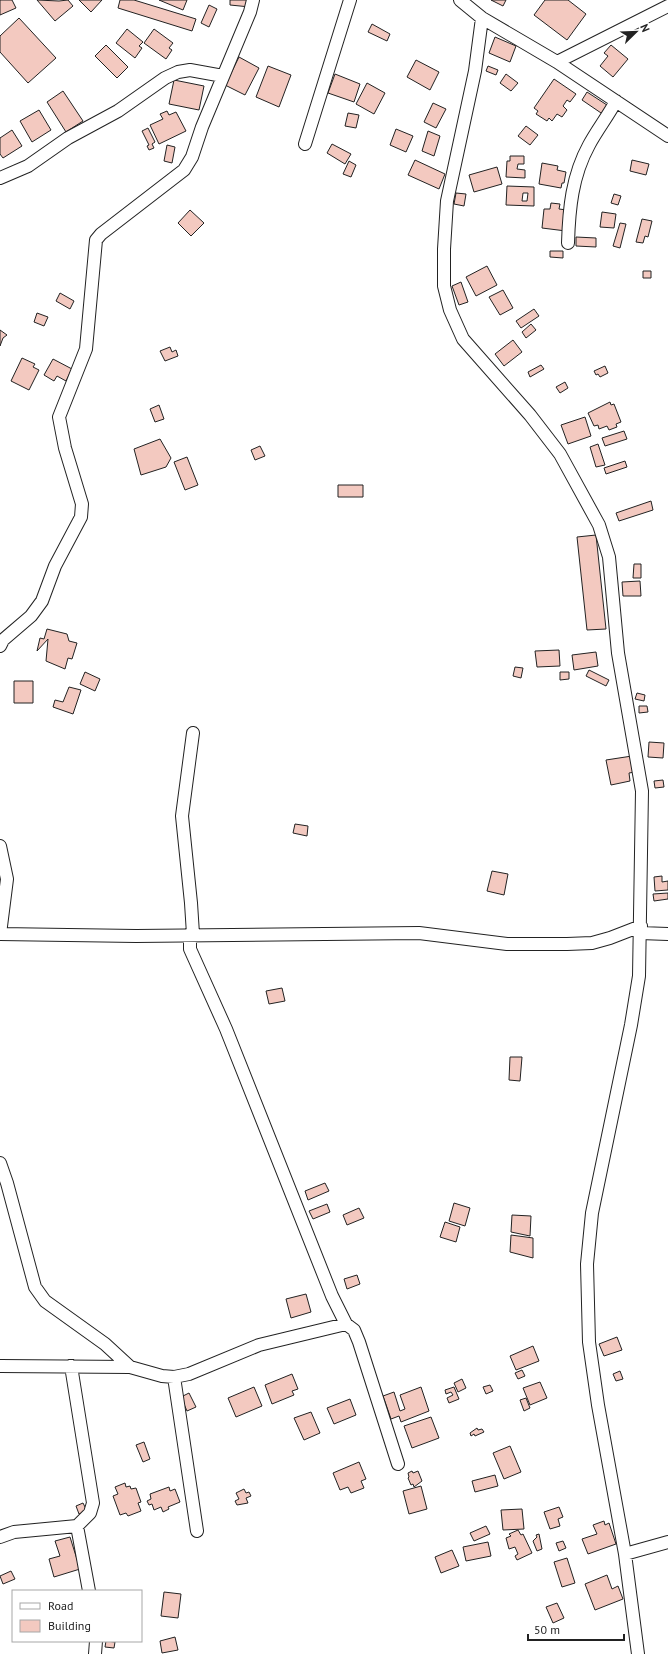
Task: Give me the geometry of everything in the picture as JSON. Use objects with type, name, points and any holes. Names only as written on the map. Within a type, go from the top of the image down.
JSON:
[{"type":"street","points":[[0,646],[3,640],[31,616],[42,600],[55,566],[81,516],[82,504],[62,434],[59,417],[86,349],[96,240],[101,234],[184,170],[192,157],[223,76],[250,12],[253,0]]},
{"type":"street","points":[[305,144],[350,0]]},
{"type":"street","points":[[460,0],[482,18],[557,62],[668,136]]},
{"type":"street","points":[[557,62],[668,6]]},
{"type":"street","points":[[482,18],[475,71],[447,201],[444,249],[444,286],[450,310],[463,339],[530,415],[560,454],[599,525],[610,557],[618,653],[642,791],[641,930],[639,976],[632,1025],[592,1213],[587,1264],[589,1342],[598,1405],[625,1554],[638,1654]]},
{"type":"street","points":[[0,178],[28,166],[68,138],[118,111],[165,78],[178,72],[190,70],[223,76]]},
{"type":"street","points":[[568,243],[572,189],[579,166],[589,144],[616,101]]},
{"type":"street","points":[[193,733],[182,816],[188,862],[192,934],[190,949],[226,1029],[332,1296],[346,1324],[354,1330],[359,1342],[398,1464]]},
{"type":"street","points":[[0,846],[7,879],[0,934],[136,936],[192,934],[419,933],[507,944],[567,944],[592,942],[641,930],[668,934]]},
{"type":"street","points":[[0,1163],[35,1287],[45,1301],[105,1344],[130,1366]]},
{"type":"street","points":[[0,1366],[130,1366],[162,1376],[174,1377],[188,1374],[259,1345],[346,1324]]},
{"type":"street","points":[[0,1537],[20,1531],[65,1529],[77,1526],[90,1513],[93,1503],[71,1366]]},
{"type":"street","points":[[174,1377],[197,1531]]},
{"type":"street","points":[[77,1526],[89,1590]]},
{"type":"street","points":[[625,1554],[668,1542]]},
{"type":"street","points":[[95,1654],[96,1642]]},
{"type":"building","points":[[0,0],[12,0],[16,8],[0,15]]},
{"type":"building","points":[[37,0],[68,0],[73,6],[55,21]]},
{"type":"building","points":[[79,0],[102,0],[91,12]]},
{"type":"building","points":[[120,0],[134,0],[196,19],[192,31],[118,8]]},
{"type":"building","points":[[159,0],[187,0],[183,10]]},
{"type":"building","points":[[230,0],[251,0],[250,7],[230,5]]},
{"type":"building","points":[[491,0],[506,0],[503,6]]},
{"type":"building","points":[[545,0],[568,0],[586,14],[567,40],[534,15]]},
{"type":"building","points":[[209,5],[217,9],[209,27],[201,23]]},
{"type":"building","points":[[19,18],[56,58],[28,83],[0,52],[0,36]]},
{"type":"building","points":[[372,24],[390,34],[387,41],[368,32]]},
{"type":"building","points":[[127,29],[143,42],[139,46],[142,48],[135,58],[116,43]]},
{"type":"building","points":[[154,29],[173,43],[169,48],[172,50],[166,59],[144,43]]},
{"type":"building","points":[[495,37],[516,46],[510,62],[489,53]]},
{"type":"building","points":[[106,45],[128,67],[117,78],[95,56]]},
{"type":"building","points":[[611,45],[628,59],[613,77],[600,66],[608,56],[604,53]]},
{"type":"building","points":[[239,57],[259,68],[245,95],[225,85]]},
{"type":"building","points":[[416,60],[439,72],[430,90],[407,77]]},
{"type":"building","points":[[268,66],[291,75],[279,107],[256,97]]},
{"type":"building","points":[[488,66],[498,70],[496,75],[486,71]]},
{"type":"building","points":[[335,74],[360,84],[354,102],[328,93]]},
{"type":"building","points":[[506,74],[518,83],[511,91],[500,83]]},
{"type":"building","points":[[554,79],[576,94],[570,102],[567,100],[563,106],[567,110],[562,117],[557,114],[552,121],[549,118],[547,121],[536,114],[538,111],[534,108]]},
{"type":"building","points":[[174,80],[204,86],[199,110],[169,104]]},
{"type":"building","points":[[367,83],[385,93],[374,114],[356,104]]},
{"type":"building","points":[[63,91],[83,121],[66,132],[47,102]]},
{"type":"building","points":[[587,92],[610,107],[604,115],[582,100]]},
{"type":"building","points":[[433,103],[446,109],[436,128],[424,122]]},
{"type":"building","points":[[39,110],[51,130],[32,142],[20,121]]},
{"type":"building","points":[[167,111],[169,115],[176,112],[186,131],[159,144],[150,125],[163,119],[160,114]]},
{"type":"building","points":[[348,113],[359,115],[356,128],[345,126]]},
{"type":"building","points":[[526,126],[538,135],[530,145],[518,136]]},
{"type":"building","points":[[148,128],[155,142],[152,144],[154,148],[149,150],[147,146],[149,145],[142,131]]},
{"type":"building","points":[[396,129],[413,136],[406,152],[390,145]]},
{"type":"building","points":[[12,130],[22,146],[3,158],[0,154],[0,138]]},
{"type":"building","points":[[428,131],[440,136],[434,156],[422,151]]},
{"type":"building","points":[[332,144],[351,154],[345,164],[327,153]]},
{"type":"building","points":[[167,145],[175,147],[172,163],[164,161]]},
{"type":"building","points":[[510,156],[524,156],[524,164],[518,164],[517,169],[525,170],[525,178],[506,177],[507,161],[510,161]]},
{"type":"building","points":[[415,160],[445,174],[439,189],[408,175]]},
{"type":"building","points":[[632,160],[649,164],[646,175],[630,171]]},
{"type":"building","points":[[349,161],[356,165],[351,177],[343,174]]},
{"type":"building","points":[[542,163],[558,166],[557,170],[566,172],[564,183],[562,183],[561,188],[539,184]]},
{"type":"building","points":[[497,167],[502,184],[474,192],[469,175]]},
{"type":"building","points":[[507,186],[534,187],[534,206],[506,205]],"holes":[[[523,193],[528,193],[527,201],[522,201]]]},
{"type":"building","points":[[456,193],[466,194],[464,206],[454,204]]},
{"type":"building","points":[[614,194],[621,196],[618,205],[611,203]]},
{"type":"building","points":[[551,203],[560,204],[559,209],[567,210],[566,231],[542,228],[544,209],[550,209]]},
{"type":"building","points":[[190,210],[204,223],[191,236],[178,223]]},
{"type":"building","points":[[602,212],[616,214],[614,228],[600,227]]},
{"type":"building","points":[[642,219],[652,221],[648,237],[645,236],[643,243],[636,242]]},
{"type":"building","points":[[620,223],[626,224],[620,248],[613,246]]},
{"type":"building","points":[[576,237],[596,238],[596,247],[576,246]]},
{"type":"building","points":[[550,251],[563,251],[563,258],[550,257]]},
{"type":"building","points":[[487,266],[497,285],[476,296],[466,277]]},
{"type":"building","points":[[643,271],[651,271],[651,278],[643,278]]},
{"type":"building","points":[[461,282],[468,302],[459,305],[452,286]]},
{"type":"building","points":[[503,290],[513,308],[500,315],[489,297]]},
{"type":"building","points":[[60,293],[74,301],[70,309],[56,301]]},
{"type":"building","points":[[534,309],[539,316],[521,328],[516,321]]},
{"type":"building","points":[[37,313],[48,317],[44,326],[34,322]]},
{"type":"building","points":[[531,324],[536,330],[526,338],[522,332]]},
{"type":"building","points":[[0,330],[7,335],[3,338],[0,346]]},
{"type":"building","points":[[513,340],[522,352],[504,366],[495,354]]},
{"type":"building","points":[[170,347],[172,352],[176,350],[178,356],[165,361],[160,351]]},
{"type":"building","points":[[22,358],[35,364],[33,367],[39,370],[29,390],[11,381]]},
{"type":"building","points":[[53,359],[72,369],[66,381],[57,376],[54,381],[44,375]]},
{"type":"building","points":[[541,365],[544,369],[530,377],[528,372]]},
{"type":"building","points":[[605,366],[608,373],[600,377],[598,374],[596,375],[594,371]]},
{"type":"building","points":[[565,382],[568,388],[560,393],[556,387]]},
{"type":"building","points":[[610,402],[611,405],[614,404],[621,422],[616,424],[617,427],[609,430],[607,426],[599,429],[598,425],[594,426],[588,413]]},
{"type":"building","points":[[159,405],[164,419],[155,422],[150,409]]},
{"type":"building","points":[[585,417],[591,436],[568,444],[561,425]]},
{"type":"building","points":[[624,431],[627,439],[605,446],[602,438]]},
{"type":"building","points":[[160,439],[171,458],[166,467],[141,475],[134,449]]},
{"type":"building","points":[[598,444],[605,465],[596,467],[590,447]]},
{"type":"building","points":[[260,446],[265,456],[255,460],[251,450]]},
{"type":"building","points":[[187,457],[198,485],[185,490],[174,462]]},
{"type":"building","points":[[625,461],[627,467],[606,474],[604,468]]},
{"type":"building","points":[[338,485],[363,485],[363,497],[338,497]]},
{"type":"building","points":[[651,501],[653,510],[619,521],[616,513]]},
{"type":"building","points":[[596,535],[606,629],[587,630],[577,537]]},
{"type":"building","points":[[634,564],[641,564],[641,578],[633,578]]},
{"type":"building","points":[[640,581],[641,596],[623,596],[622,582]]},
{"type":"building","points":[[47,629],[67,634],[69,641],[77,643],[72,659],[68,658],[65,669],[46,661],[48,639],[37,651],[40,638],[44,639]]},
{"type":"building","points":[[559,650],[560,666],[537,667],[535,651]]},
{"type":"building","points":[[596,652],[598,666],[574,670],[572,655]]},
{"type":"building","points":[[515,667],[523,668],[521,678],[513,676]]},
{"type":"building","points":[[589,670],[609,680],[606,686],[586,676]]},
{"type":"building","points":[[85,672],[100,679],[95,691],[80,684]]},
{"type":"building","points":[[560,672],[569,672],[569,679],[560,680]]},
{"type":"building","points":[[14,681],[33,681],[33,703],[14,703]]},
{"type":"building","points":[[69,687],[81,690],[73,714],[53,707],[55,700],[63,702]]},
{"type":"building","points":[[637,693],[645,695],[644,701],[635,699]]},
{"type":"building","points":[[639,706],[647,706],[648,712],[639,713]]},
{"type":"building","points":[[649,742],[664,743],[663,758],[648,757]]},
{"type":"building","points":[[632,756],[635,772],[629,773],[630,781],[611,785],[606,760]]},
{"type":"building","points":[[663,780],[664,787],[655,788],[654,781]]},
{"type":"building","points":[[295,824],[308,826],[307,836],[293,833]]},
{"type":"building","points":[[492,871],[508,874],[504,895],[487,891]]},
{"type":"building","points":[[662,876],[662,882],[668,881],[668,890],[655,891],[654,877]]},
{"type":"building","points":[[668,893],[668,899],[654,901],[653,894]]},
{"type":"building","points":[[282,988],[285,1001],[269,1004],[266,991]]},
{"type":"building","points":[[510,1057],[522,1057],[520,1081],[509,1080]]},
{"type":"building","points":[[325,1183],[329,1191],[308,1200],[305,1191]]},
{"type":"building","points":[[454,1203],[470,1208],[465,1226],[449,1221]]},
{"type":"building","points":[[327,1204],[330,1212],[313,1219],[309,1211]]},
{"type":"building","points":[[359,1208],[364,1218],[347,1225],[343,1215]]},
{"type":"building","points":[[512,1215],[531,1216],[530,1236],[511,1232]]},
{"type":"building","points":[[445,1222],[460,1227],[456,1242],[440,1237]]},
{"type":"building","points":[[511,1235],[533,1238],[533,1258],[510,1252]]},
{"type":"building","points":[[357,1275],[360,1284],[347,1289],[344,1279]]},
{"type":"building","points":[[306,1294],[311,1312],[291,1318],[286,1299]]},
{"type":"building","points":[[617,1337],[622,1350],[604,1356],[599,1344]]},
{"type":"building","points":[[533,1346],[539,1361],[516,1370],[510,1356]]},
{"type":"building","points":[[522,1370],[525,1376],[518,1379],[515,1373]]},
{"type":"building","points":[[620,1371],[623,1379],[616,1381],[613,1374]]},
{"type":"building","points":[[292,1374],[298,1389],[292,1391],[294,1395],[272,1404],[265,1385]]},
{"type":"building","points":[[462,1379],[466,1388],[458,1392],[454,1383]]},
{"type":"building","points":[[540,1382],[547,1398],[530,1405],[523,1388]]},
{"type":"building","points":[[490,1385],[493,1391],[486,1394],[483,1387]]},
{"type":"building","points":[[254,1387],[262,1406],[236,1417],[228,1398]]},
{"type":"building","points":[[421,1387],[429,1411],[401,1422],[399,1416],[391,1419],[383,1396],[394,1392],[400,1411],[405,1409],[400,1395]]},
{"type":"building","points":[[454,1387],[459,1399],[449,1403],[447,1398],[453,1395],[451,1392],[446,1394],[445,1390]]},
{"type":"building","points":[[189,1393],[196,1407],[187,1411],[181,1397]]},
{"type":"building","points":[[526,1398],[530,1408],[524,1411],[520,1400]]},
{"type":"building","points":[[350,1399],[356,1415],[334,1424],[327,1408]]},
{"type":"building","points":[[311,1412],[320,1433],[304,1440],[294,1418]]},
{"type":"building","points":[[431,1417],[439,1438],[412,1448],[404,1426]]},
{"type":"building","points":[[477,1428],[478,1430],[482,1429],[484,1432],[471,1436],[470,1433]]},
{"type":"building","points":[[144,1442],[150,1459],[143,1462],[136,1445]]},
{"type":"building","points":[[510,1446],[521,1472],[504,1479],[493,1453]]},
{"type":"building","points":[[359,1462],[366,1479],[361,1481],[364,1488],[351,1493],[348,1487],[340,1490],[333,1473]]},
{"type":"building","points":[[412,1471],[413,1473],[418,1471],[422,1481],[414,1487],[413,1484],[411,1485],[408,1478],[408,1473]]},
{"type":"building","points":[[495,1475],[498,1486],[475,1492],[472,1481]]},
{"type":"building","points":[[125,1483],[126,1487],[130,1486],[131,1489],[136,1488],[141,1502],[138,1503],[141,1511],[128,1516],[126,1513],[120,1515],[113,1496],[118,1494],[115,1487]]},
{"type":"building","points":[[421,1486],[427,1509],[409,1514],[403,1491]]},
{"type":"building","points":[[169,1487],[170,1491],[175,1489],[180,1502],[168,1507],[169,1509],[163,1512],[161,1507],[154,1510],[152,1504],[149,1505],[147,1501],[151,1499],[150,1494]]},
{"type":"building","points":[[244,1489],[246,1493],[249,1492],[251,1496],[246,1498],[248,1503],[237,1505],[235,1501],[239,1499],[236,1493]]},
{"type":"building","points":[[83,1503],[87,1511],[79,1514],[76,1506]]},
{"type":"building","points":[[559,1507],[563,1517],[558,1519],[560,1526],[550,1529],[544,1512]]},
{"type":"building","points":[[522,1509],[524,1529],[503,1530],[501,1510]]},
{"type":"building","points":[[604,1521],[605,1525],[609,1523],[616,1544],[588,1554],[582,1539],[597,1534],[593,1525]]},
{"type":"building","points":[[486,1526],[490,1534],[474,1541],[470,1533]]},
{"type":"building","points":[[518,1530],[521,1535],[523,1534],[532,1553],[517,1560],[515,1556],[518,1554],[515,1547],[509,1549],[506,1538],[511,1536],[509,1534]]},
{"type":"building","points":[[539,1534],[542,1549],[537,1551],[533,1541],[537,1537],[536,1535]]},
{"type":"building","points":[[70,1537],[80,1569],[54,1577],[49,1559],[60,1556],[55,1541]]},
{"type":"building","points":[[563,1541],[566,1548],[559,1551],[556,1543]]},
{"type":"building","points":[[488,1542],[491,1556],[466,1561],[463,1547]]},
{"type":"building","points":[[452,1550],[459,1566],[441,1573],[435,1557]]},
{"type":"building","points":[[567,1558],[575,1583],[562,1587],[554,1562]]},
{"type":"building","points":[[11,1571],[15,1579],[3,1584],[0,1576]]},
{"type":"building","points":[[607,1575],[612,1589],[618,1586],[623,1599],[595,1610],[585,1584]]},
{"type":"building","points":[[164,1592],[181,1594],[178,1618],[161,1616]]},
{"type":"building","points":[[557,1603],[564,1618],[553,1623],[546,1607]]},
{"type":"building","points":[[175,1637],[178,1650],[162,1653],[160,1641]]},
{"type":"building","points":[[106,1642],[115,1642],[114,1648],[105,1647]]}]
